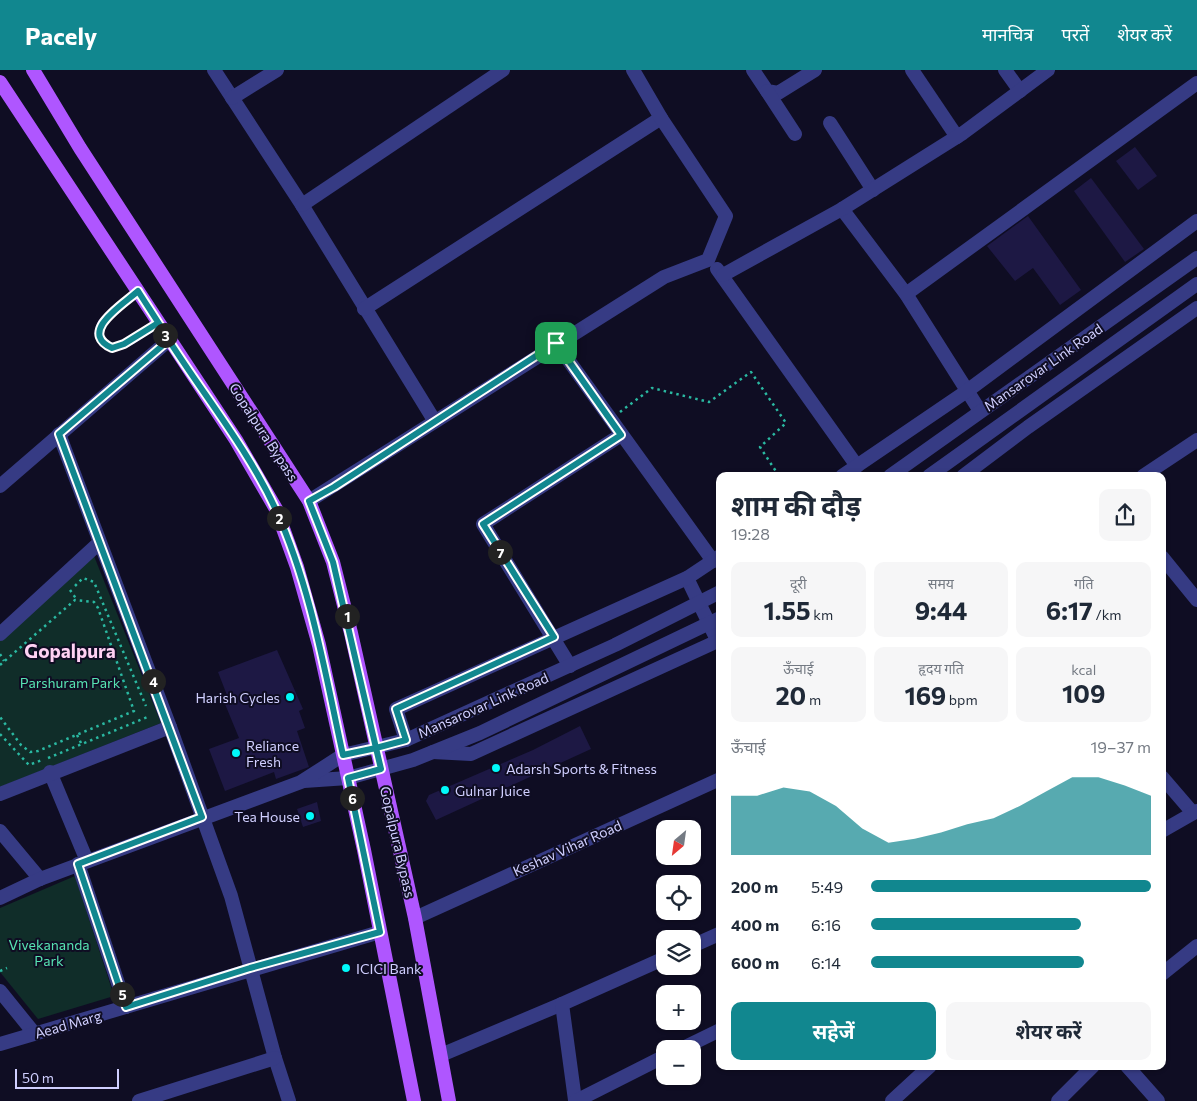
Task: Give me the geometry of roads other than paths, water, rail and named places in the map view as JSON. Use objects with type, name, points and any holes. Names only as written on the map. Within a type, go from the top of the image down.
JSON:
[{"type":"main road","name":"Gopalpura Bypass","points":[[33,70],[80,148],[309,501],[333,562],[414,918],[449,1101]]},
{"type":"main road","name":"Gopalpura Bypass","points":[[0,82],[236,440],[276,510],[297,567],[319,645],[414,1101]]},
{"type":"street","points":[[214,70],[302,206],[434,420]]},
{"type":"street","points":[[232,98],[277,70]]},
{"type":"street","points":[[302,206],[503,70]]},
{"type":"street","points":[[309,501],[334,487],[434,420],[556,343],[664,277],[708,260],[726,216],[661,118],[633,70]]},
{"type":"street","points":[[753,70],[795,134]]},
{"type":"street","points":[[767,91],[778,93],[815,70]]},
{"type":"street","points":[[912,70],[957,137]]},
{"type":"street","points":[[1005,70],[1020,91]]},
{"type":"street","points":[[723,275],[873,190],[957,137],[1048,70]]},
{"type":"street","points":[[906,294],[1197,83]]},
{"type":"street","points":[[364,309],[661,118]]},
{"type":"street","points":[[830,123],[873,190]]},
{"type":"street","points":[[842,209],[906,294],[980,411]]},
{"type":"street","points":[[848,472],[967,391],[1197,221]]},
{"type":"street","name":"Mansarovar Link Road","points":[[896,472],[1197,258]]},
{"type":"street","points":[[708,260],[723,275],[857,466]]},
{"type":"street","name":"Mansarovar Link Road","points":[[935,472],[1197,284]]},
{"type":"street","points":[[968,472],[1028,427],[1197,308]]},
{"type":"street","points":[[0,486],[169,340]]},
{"type":"street","points":[[556,343],[621,435],[716,557]]},
{"type":"street","points":[[1019,412],[1028,427]]},
{"type":"street","points":[[59,434],[170,726],[231,896],[275,1058],[289,1101]]},
{"type":"street","points":[[570,666],[554,637],[483,524],[621,435]]},
{"type":"street","points":[[1149,472],[1197,440]]},
{"type":"street","points":[[0,634],[99,542]]},
{"type":"street","points":[[406,740],[396,709],[687,578],[716,559]]},
{"type":"street","points":[[1166,562],[1197,600]]},
{"type":"street","points":[[687,578],[698,605],[715,621]]},
{"type":"street","name":"Mansarovar Link Road","points":[[301,782],[343,755],[406,740],[570,666],[698,605],[716,594]]},
{"type":"street","name":"Mansarovar Link Road","points":[[301,782],[348,778],[433,752],[480,733],[715,621]]},
{"type":"street","points":[[433,752],[471,754],[716,642]]},
{"type":"street","points":[[0,794],[50,772],[170,726]]},
{"type":"street","points":[[50,772],[82,863],[126,1007]]},
{"type":"street","points":[[1166,780],[1195,812],[1166,829]]},
{"type":"street","name":"Keshav Vihar Road","points":[[414,918],[716,781]]},
{"type":"street","points":[[0,898],[40,879],[202,817],[301,782]]},
{"type":"street","points":[[0,831],[40,879]]},
{"type":"street","name":"Aead Marg","points":[[0,1044],[250,968],[380,932]]},
{"type":"street","points":[[701,942],[716,936]]},
{"type":"street","points":[[1166,971],[1197,946]]},
{"type":"street","points":[[441,1056],[656,962]]},
{"type":"street","points":[[0,991],[34,1033]]},
{"type":"street","points":[[562,1004],[576,1100],[656,1060]]},
{"type":"street","points":[[699,1040],[716,1032]]},
{"type":"street","points":[[139,1101],[275,1058]]},
{"type":"street","points":[[892,1101],[926,1070]]},
{"type":"street","points":[[1058,1101],[1089,1070]]},
{"type":"street","points":[[1130,1070],[1158,1101]]},
{"type":"lane","points":[[138,291],[101,324],[98,333],[101,340],[107,346],[117,348],[158,323]]},
{"type":"place","name":"Harish Cycles","points":[[290,697]]},
{"type":"place","name":"Reliance Fresh","points":[[236,753]]},
{"type":"place","name":"Adarsh Sports & Fitness","points":[[496,768]]},
{"type":"place","name":"Gulnar Juice","points":[[445,790]]},
{"type":"place","name":"Tea House","points":[[310,816]]},
{"type":"place","name":"ICICI Bank","points":[[346,968]]},
{"type":"district","name":"Gopalpura","points":[[70,650]]},
{"type":"park label","name":"Parshuram Park","points":[[70,682]]},
{"type":"park label","name":"Vivekananda Park","points":[[49,952]]}]
